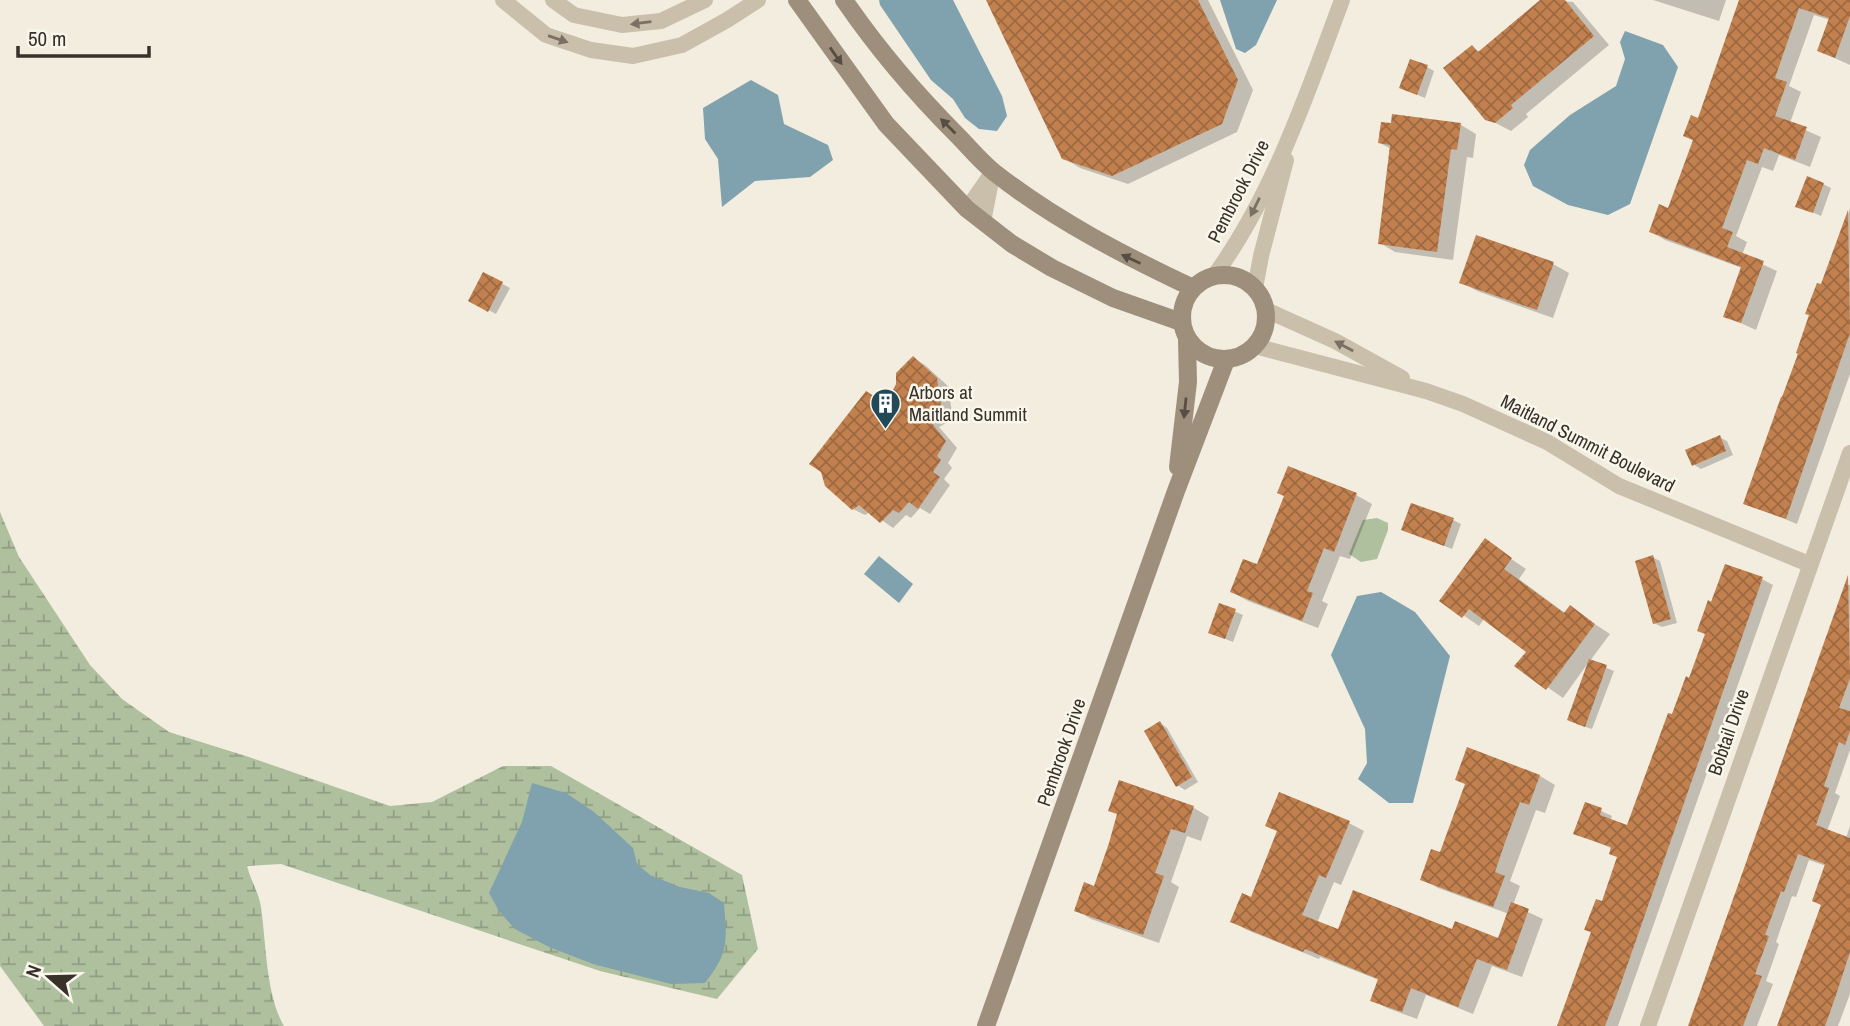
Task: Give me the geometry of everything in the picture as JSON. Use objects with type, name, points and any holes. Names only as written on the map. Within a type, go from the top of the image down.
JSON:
[{"type":"street","points":[[503,0],[546,35],[591,50],[633,57],[682,45],[758,0]]},
{"type":"street","points":[[553,0],[574,15],[622,25],[661,21],[705,0]]},
{"type":"street","points":[[797,0],[886,124],[982,222],[1052,268],[1113,298],[1181,322]]},
{"type":"street","points":[[844,0],[875,45],[911,88],[993,171],[1057,216],[1118,253],[1193,288]]},
{"type":"street","name":"Pembrook Drive","points":[[1214,276],[1236,246],[1296,123],[1342,0]]},
{"type":"street","name":"Pembrook Drive","points":[[1255,288],[1296,123]]},
{"type":"street","points":[[967,209],[993,171]]},
{"type":"street","points":[[982,222],[993,171]]},
{"type":"street","points":[[1229,275],[1243,279],[1255,288],[1266,310],[1263,333],[1255,346],[1241,357],[1212,359],[1198,352],[1187,340],[1181,322],[1185,300],[1193,288],[1214,276],[1229,275]]},
{"type":"street","name":"Maitland Summit Boulevard","points":[[1266,310],[1335,341],[1426,391]]},
{"type":"street","name":"Pembrook Drive","points":[[1175,491],[1188,382],[1187,340]]},
{"type":"street","name":"Maitland Summit Boulevard","points":[[1255,346],[1426,391],[1463,404],[1547,442],[1619,486],[1810,564]]},
{"type":"street","name":"Pembrook Drive","points":[[986,1026],[1175,491],[1226,360]]},
{"type":"street","name":"Bobtail Drive","points":[[1648,1026],[1850,453]]},
{"type":"green space","points":[[0,512],[19,557],[90,665],[122,699],[169,732],[390,806],[432,802],[503,766],[551,766],[742,875],[758,949],[717,999],[600,971],[281,864],[247,866],[260,902],[270,984],[284,1026],[44,1026],[0,966]]},
{"type":"green space","points":[[1377,518],[1388,523],[1388,530],[1377,559],[1361,562],[1349,554],[1363,520]]},
{"type":"water","points":[[879,0],[953,0],[1002,96],[1007,116],[997,131],[979,129],[965,118],[953,99],[931,80]]},
{"type":"water","points":[[1220,0],[1277,0],[1256,45],[1245,53],[1236,49]]},
{"type":"water","points":[[1625,31],[1663,45],[1678,67],[1630,204],[1608,215],[1568,205],[1533,186],[1524,165],[1530,150],[1570,115],[1616,86],[1625,59],[1620,42]]},
{"type":"water","points":[[751,80],[778,95],[784,124],[828,145],[833,160],[810,177],[755,181],[722,207],[718,159],[705,139],[703,108]]},
{"type":"water","points":[[879,556],[913,584],[899,603],[864,574]]},
{"type":"water","points":[[1381,592],[1415,612],[1450,656],[1413,803],[1389,803],[1358,779],[1367,763],[1365,729],[1331,655],[1357,596]]},
{"type":"water","points":[[532,783],[566,793],[594,812],[633,848],[637,864],[650,875],[680,887],[709,893],[724,903],[725,946],[719,963],[705,983],[671,984],[593,964],[549,947],[515,929],[499,911],[489,893],[522,822]]},
{"type":"building","points":[[986,0],[1198,0],[1238,80],[1222,124],[1112,176],[1062,159]]},
{"type":"building","points":[[1540,0],[1565,0],[1594,36],[1511,105],[1513,108],[1495,123],[1485,120],[1443,68],[1472,45],[1478,52]]},
{"type":"building","points":[[1739,0],[1850,0],[1850,16],[1835,58],[1817,51],[1829,18],[1799,8],[1775,78],[1787,82],[1775,116],[1807,127],[1795,160],[1764,148],[1758,164],[1747,160],[1722,228],[1733,232],[1727,247],[1764,261],[1741,323],[1723,317],[1741,267],[1649,232],[1659,204],[1668,208],[1693,140],[1683,136],[1691,115],[1698,118]]},
{"type":"building","points":[[1410,59],[1428,65],[1417,95],[1399,88]]},
{"type":"building","points":[[1392,114],[1461,123],[1457,150],[1451,149],[1437,252],[1378,244],[1390,145],[1378,143],[1381,122],[1391,123]]},
{"type":"building","points":[[1807,176],[1824,183],[1813,213],[1795,207]]},
{"type":"building","points":[[1848,210],[1850,333],[1786,519],[1743,504],[1798,354],[1796,353],[1809,315],[1805,314],[1817,283],[1821,284]]},
{"type":"building","points":[[1476,235],[1554,262],[1537,310],[1459,283]]},
{"type":"building","points":[[483,272],[503,282],[488,312],[468,301]]},
{"type":"building","name":"Arbors at Maitland Summit","points":[[913,356],[937,378],[942,412],[929,420],[946,441],[937,456],[941,460],[933,472],[940,477],[918,509],[909,502],[899,513],[893,510],[880,523],[859,505],[852,510],[825,486],[821,472],[809,464],[866,391],[886,404],[896,384],[896,373]]},
{"type":"building","points":[[1720,435],[1726,451],[1692,466],[1685,450]]},
{"type":"building","points":[[1288,466],[1357,493],[1334,552],[1324,548],[1307,591],[1313,593],[1302,621],[1230,592],[1243,559],[1257,564],[1284,496],[1277,493]]},
{"type":"building","points":[[1411,503],[1454,518],[1444,546],[1401,530]]},
{"type":"building","points":[[1485,538],[1512,558],[1504,569],[1564,613],[1570,605],[1595,624],[1546,690],[1514,666],[1526,652],[1469,609],[1462,618],[1439,601]]},
{"type":"building","points":[[1653,555],[1671,619],[1653,624],[1635,561]]},
{"type":"building","points":[[1725,564],[1763,577],[1620,986],[1605,1026],[1557,1026],[1591,932],[1584,930],[1596,899],[1602,901],[1617,857],[1609,854],[1611,847],[1573,834],[1585,802],[1602,808],[1600,815],[1627,825],[1668,713],[1672,714],[1686,676],[1689,678],[1705,634],[1697,631]]},
{"type":"building","points":[[1848,575],[1850,678],[1839,708],[1850,711],[1850,731],[1845,745],[1839,742],[1824,786],[1829,788],[1816,825],[1850,838],[1850,952],[1834,1001],[1825,1026],[1777,1026],[1821,905],[1812,901],[1825,864],[1798,854],[1765,935],[1769,936],[1755,974],[1762,976],[1743,1026],[1688,1026]]},
{"type":"building","points":[[1219,603],[1236,609],[1225,639],[1208,633]]},
{"type":"building","points":[[1589,659],[1607,665],[1585,727],[1567,720]]},
{"type":"building","points":[[1160,721],[1192,777],[1176,787],[1144,731]]},
{"type":"building","points":[[1467,747],[1540,775],[1529,805],[1520,802],[1504,845],[1495,872],[1505,876],[1493,907],[1420,880],[1431,849],[1440,852],[1465,784],[1455,780]]},
{"type":"building","points":[[1119,780],[1194,806],[1185,833],[1171,829],[1155,873],[1164,876],[1143,935],[1074,911],[1084,882],[1094,886],[1109,843],[1117,814],[1108,811]]},
{"type":"building","points":[[1279,792],[1350,821],[1326,878],[1319,875],[1302,915],[1338,929],[1353,890],[1452,929],[1455,921],[1498,938],[1511,902],[1529,909],[1507,970],[1477,959],[1458,1007],[1411,988],[1402,1012],[1370,1001],[1378,979],[1230,922],[1242,893],[1251,897],[1277,831],[1265,826]]},
{"type":"place","name":"Arbors at Maitland Summit","points":[[886,430]]}]
